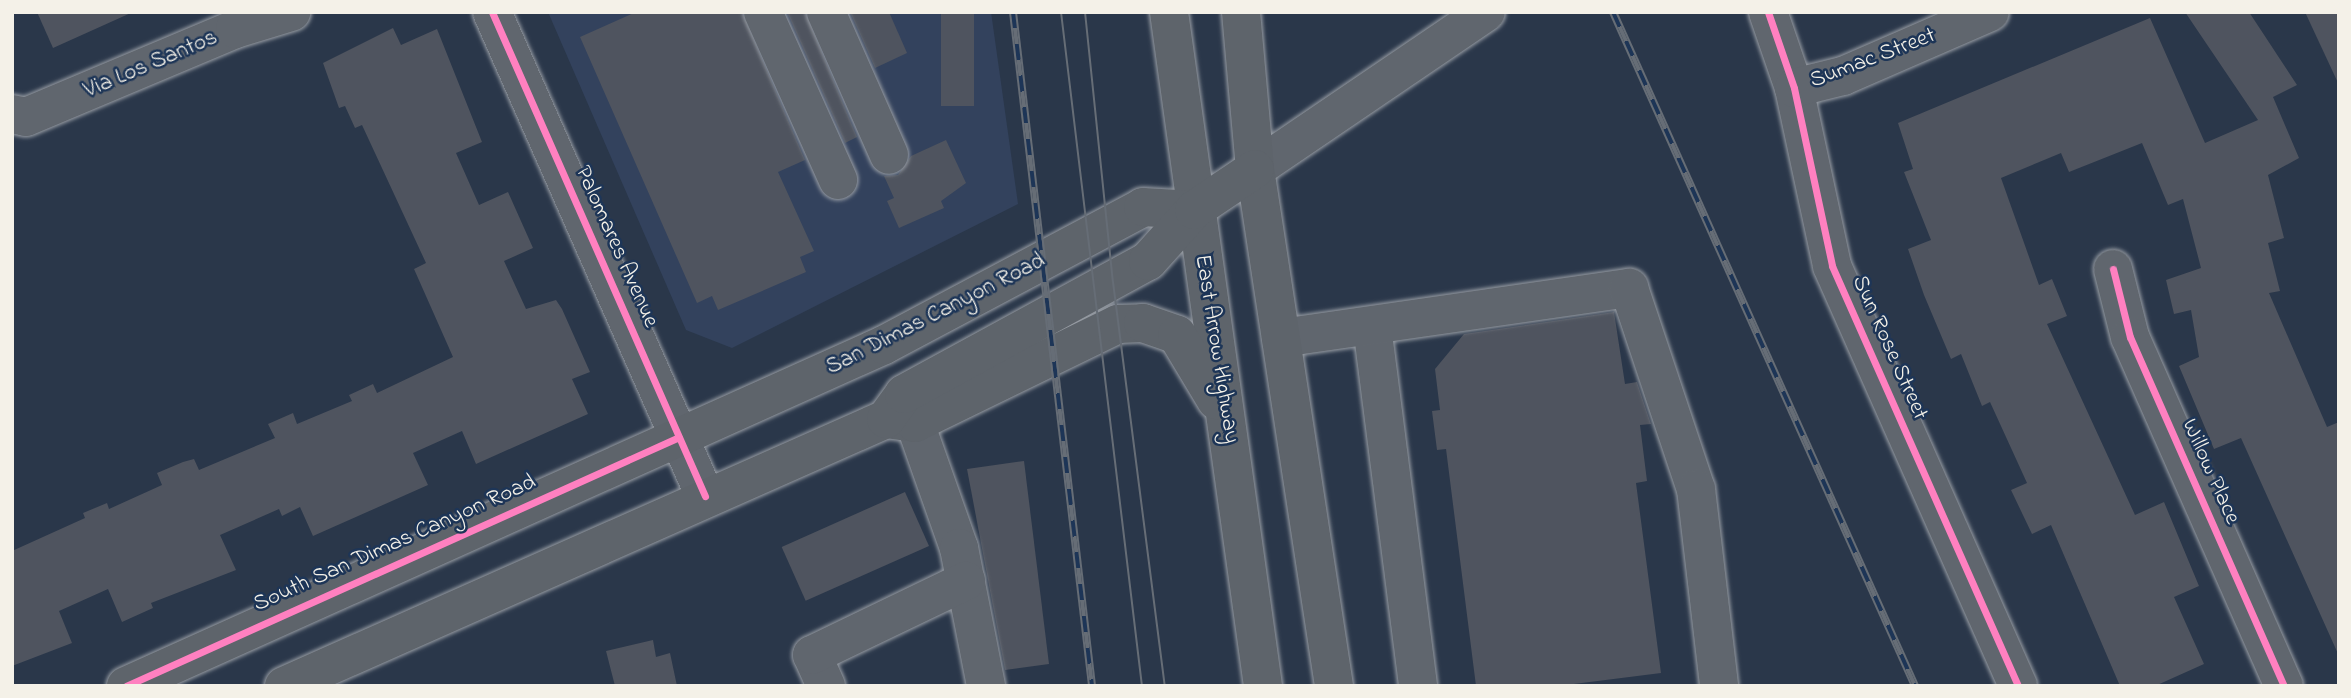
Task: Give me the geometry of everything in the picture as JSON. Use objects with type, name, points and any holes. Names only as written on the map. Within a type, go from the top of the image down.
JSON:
[{"type":"main road","name":"East Arrow Highway","points":[[1169,12],[1194,210],[1228,419],[1263,686]]},
{"type":"main road","points":[[1241,12],[1255,169],[1334,686]]},
{"type":"main road","points":[[900,421],[904,394],[1149,261],[1194,210],[1255,169]]},
{"type":"main road","name":"San Dimas Canyon Road","points":[[679,437],[884,345],[1143,206],[1194,210]]},
{"type":"main road","points":[[285,686],[705,496],[900,421],[1118,324],[1143,323],[1177,335],[1228,419]]},
{"type":"main road","name":"South San Dimas Canyon Road","points":[[126,686],[679,437]]},
{"type":"street","name":"Via Los Santos","points":[[12,114],[26,117],[235,29],[291,12]]},
{"type":"street","name":"Palomares Avenue","points":[[492,12],[705,496]]},
{"type":"street","points":[[763,12],[838,180]]},
{"type":"street","points":[[825,12],[889,155]]},
{"type":"street","points":[[1255,169],[1486,12]]},
{"type":"street","name":"Sun Rose Street","points":[[1768,12],[1794,88],[1832,266],[2018,686]]},
{"type":"street","name":"Sumac Street","points":[[1794,88],[1843,76],[1990,12]]},
{"type":"street","name":"Willow Place","points":[[2113,269],[2130,337],[2284,686]]},
{"type":"street","points":[[1281,338],[1629,288],[1696,489],[1719,686]]},
{"type":"street","points":[[1372,326],[1418,686]]},
{"type":"street","points":[[900,421],[966,581],[986,686]]},
{"type":"street","points":[[826,686],[812,655],[966,581]]},
{"type":"shaded area","points":[[548,12],[991,12],[1018,204],[732,348],[686,330]]},
{"type":"building","points":[[37,12],[133,12],[53,48]]},
{"type":"building","points":[[636,12],[742,12],[805,160],[778,172],[814,251],[800,257],[806,272],[718,310],[712,296],[697,303],[580,37]]},
{"type":"building","points":[[787,12],[805,12],[857,137],[845,143]]},
{"type":"building","points":[[850,12],[889,12],[907,53],[875,68]]},
{"type":"building","points":[[941,12],[974,12],[974,106],[941,106]]},
{"type":"building","points":[[2185,12],[2249,12],[2297,85],[2273,97],[2299,158],[2268,175],[2284,238],[2268,243],[2280,291],[2269,293],[2327,427],[2339,422],[2339,656],[2241,438],[2214,449],[2179,366],[2199,357],[2191,310],[2174,314],[2166,280],[2201,268],[2183,199],[2168,205],[2142,143],[2069,172],[2061,153],[2001,178],[2039,285],[2052,279],[2067,316],[2047,324],[2135,515],[2164,502],[2199,586],[2174,597],[2204,664],[2155,686],[2120,686],[2051,525],[2032,534],[2011,490],[2027,483],[1990,402],[1982,406],[1961,354],[1951,359],[1924,295],[1908,249],[1931,240],[1904,172],[1913,169],[1898,123],[2150,18],[2205,143],[2258,120]]},
{"type":"building","points":[[2305,12],[2339,12],[2339,85]]},
{"type":"building","points":[[393,28],[401,45],[437,29],[482,142],[456,153],[479,205],[508,192],[533,248],[504,261],[526,309],[556,300],[562,309],[590,372],[572,379],[588,414],[476,464],[462,431],[413,453],[428,485],[313,536],[300,507],[282,516],[279,509],[220,535],[236,570],[151,603],[153,608],[122,622],[108,589],[59,611],[72,643],[12,666],[12,551],[85,518],[83,513],[107,503],[109,509],[162,485],[157,473],[194,459],[199,470],[275,438],[268,424],[293,413],[297,424],[352,401],[349,395],[373,384],[377,393],[453,357],[414,269],[426,263],[362,125],[355,128],[345,106],[339,108],[323,63]]},
{"type":"building","points":[[946,140],[966,183],[941,201],[944,208],[899,228],[887,201],[894,198],[884,176],[898,175],[911,156]]},
{"type":"building","points":[[1614,312],[1625,384],[1637,382],[1651,424],[1640,425],[1647,481],[1636,483],[1661,673],[1558,686],[1476,686],[1446,449],[1437,450],[1432,411],[1440,410],[1435,369],[1464,334]]},
{"type":"building","points":[[1024,461],[1049,664],[1005,670],[967,469]]},
{"type":"building","points":[[905,492],[929,546],[806,601],[782,547]]},
{"type":"building","points":[[653,640],[656,657],[670,653],[677,686],[615,686],[606,651]]},
{"type":"tram line","points":[[1061,12],[1142,686]]},
{"type":"tram line","points":[[1085,12],[1113,282],[1165,686]]},
{"type":"railway","points":[[1013,12],[1092,686]]},
{"type":"railway","points":[[1613,12],[1915,686]]},
{"type":"cycle path","points":[[492,12],[705,496]]},
{"type":"cycle path","points":[[1768,12],[1794,88],[1832,266],[2018,686]]},
{"type":"cycle path","points":[[2113,269],[2130,337],[2284,686]]},
{"type":"cycle path","points":[[126,686],[679,437]]}]
